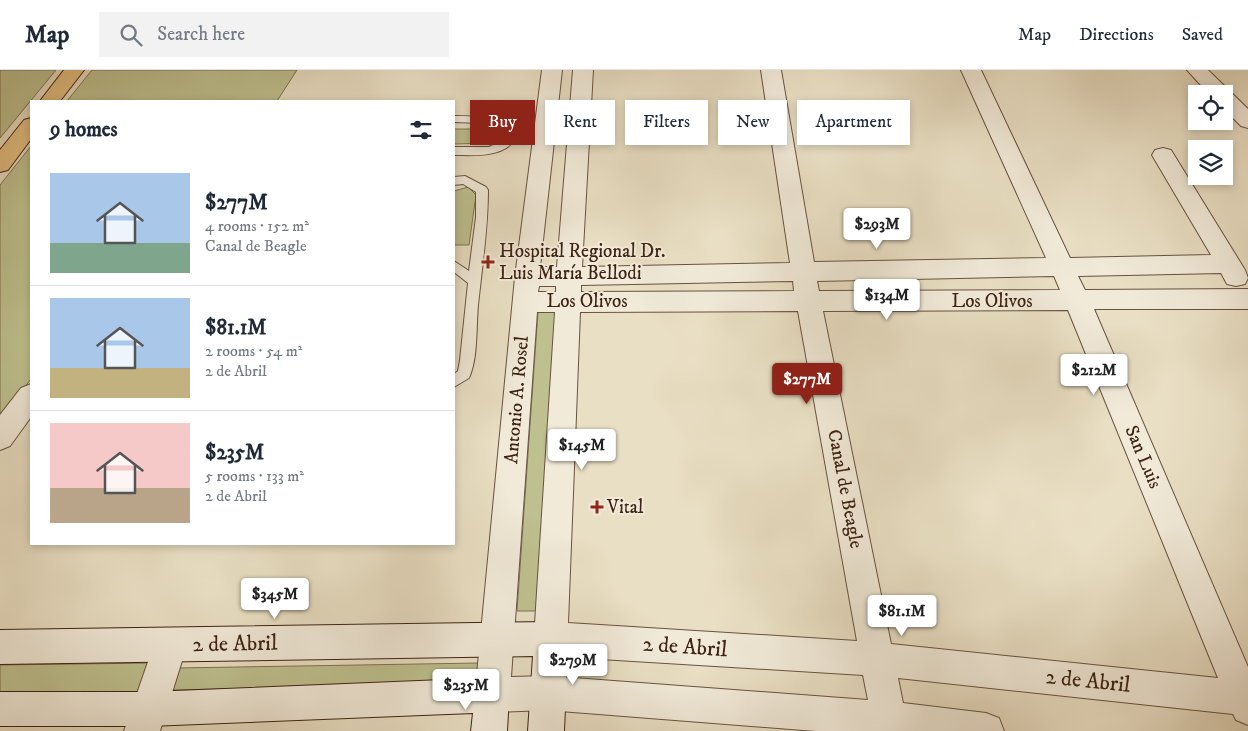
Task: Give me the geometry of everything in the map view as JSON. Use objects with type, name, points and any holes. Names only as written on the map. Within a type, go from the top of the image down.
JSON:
[{"type":"main road","points":[[51,100],[74,70]]},
{"type":"main road","points":[[0,165],[30,126]]},
{"type":"street","name":"Antonio A. Rosel","points":[[489,731],[526,289],[552,70]]},
{"type":"street","points":[[546,731],[569,288],[583,70]]},
{"type":"street","name":"Canal de Beagle","points":[[772,70],[808,301],[889,725]]},
{"type":"street","name":"San Luis","points":[[971,70],[1077,300],[1246,701]]},
{"type":"street","points":[[1197,70],[1212,85]]},
{"type":"street","points":[[1233,106],[1248,121]]},
{"type":"street","points":[[1163,155],[1247,293]]},
{"type":"street","name":"Los Olivos","points":[[526,289],[569,288],[803,271],[1228,264]]},
{"type":"street","name":"Los Olivos","points":[[569,288],[808,301],[1077,300],[1247,293]]},
{"type":"street","points":[[0,437],[30,397]]},
{"type":"street","name":"2 de Abril","points":[[0,647],[551,639],[877,659],[1246,701]]},
{"type":"street","points":[[145,720],[170,645]]},
{"type":"street","points":[[0,709],[145,720],[492,695],[547,693],[889,725],[986,731]]},
{"type":"lane","points":[[455,119],[498,122],[509,131],[510,140],[500,148],[483,151],[455,151]]},
{"type":"lane","points":[[455,181],[465,180],[482,190],[482,217],[467,360],[464,374],[455,380]]},
{"type":"lane","points":[[455,267],[474,281]]},
{"type":"green space","points":[[0,70],[56,70],[30,100],[0,138]]},
{"type":"green space","points":[[92,70],[297,70],[278,100],[68,100]]},
{"type":"green space","points":[[455,129],[470,129],[470,144],[455,144]]},
{"type":"green space","points":[[30,147],[30,380],[0,419],[0,185]]},
{"type":"green space","points":[[468,187],[476,195],[469,245],[455,245],[455,191]]},
{"type":"green space","points":[[538,311],[557,311],[542,611],[517,611]]},
{"type":"green space","points":[[152,663],[143,692],[0,694],[0,665]]},
{"type":"green space","points":[[480,663],[478,684],[171,690],[177,668]]},
{"type":"place","name":"Hospital Regional Dr. Luis María Bellodi","points":[[488,262]]},
{"type":"place","name":"Vital","points":[[597,507]]}]
